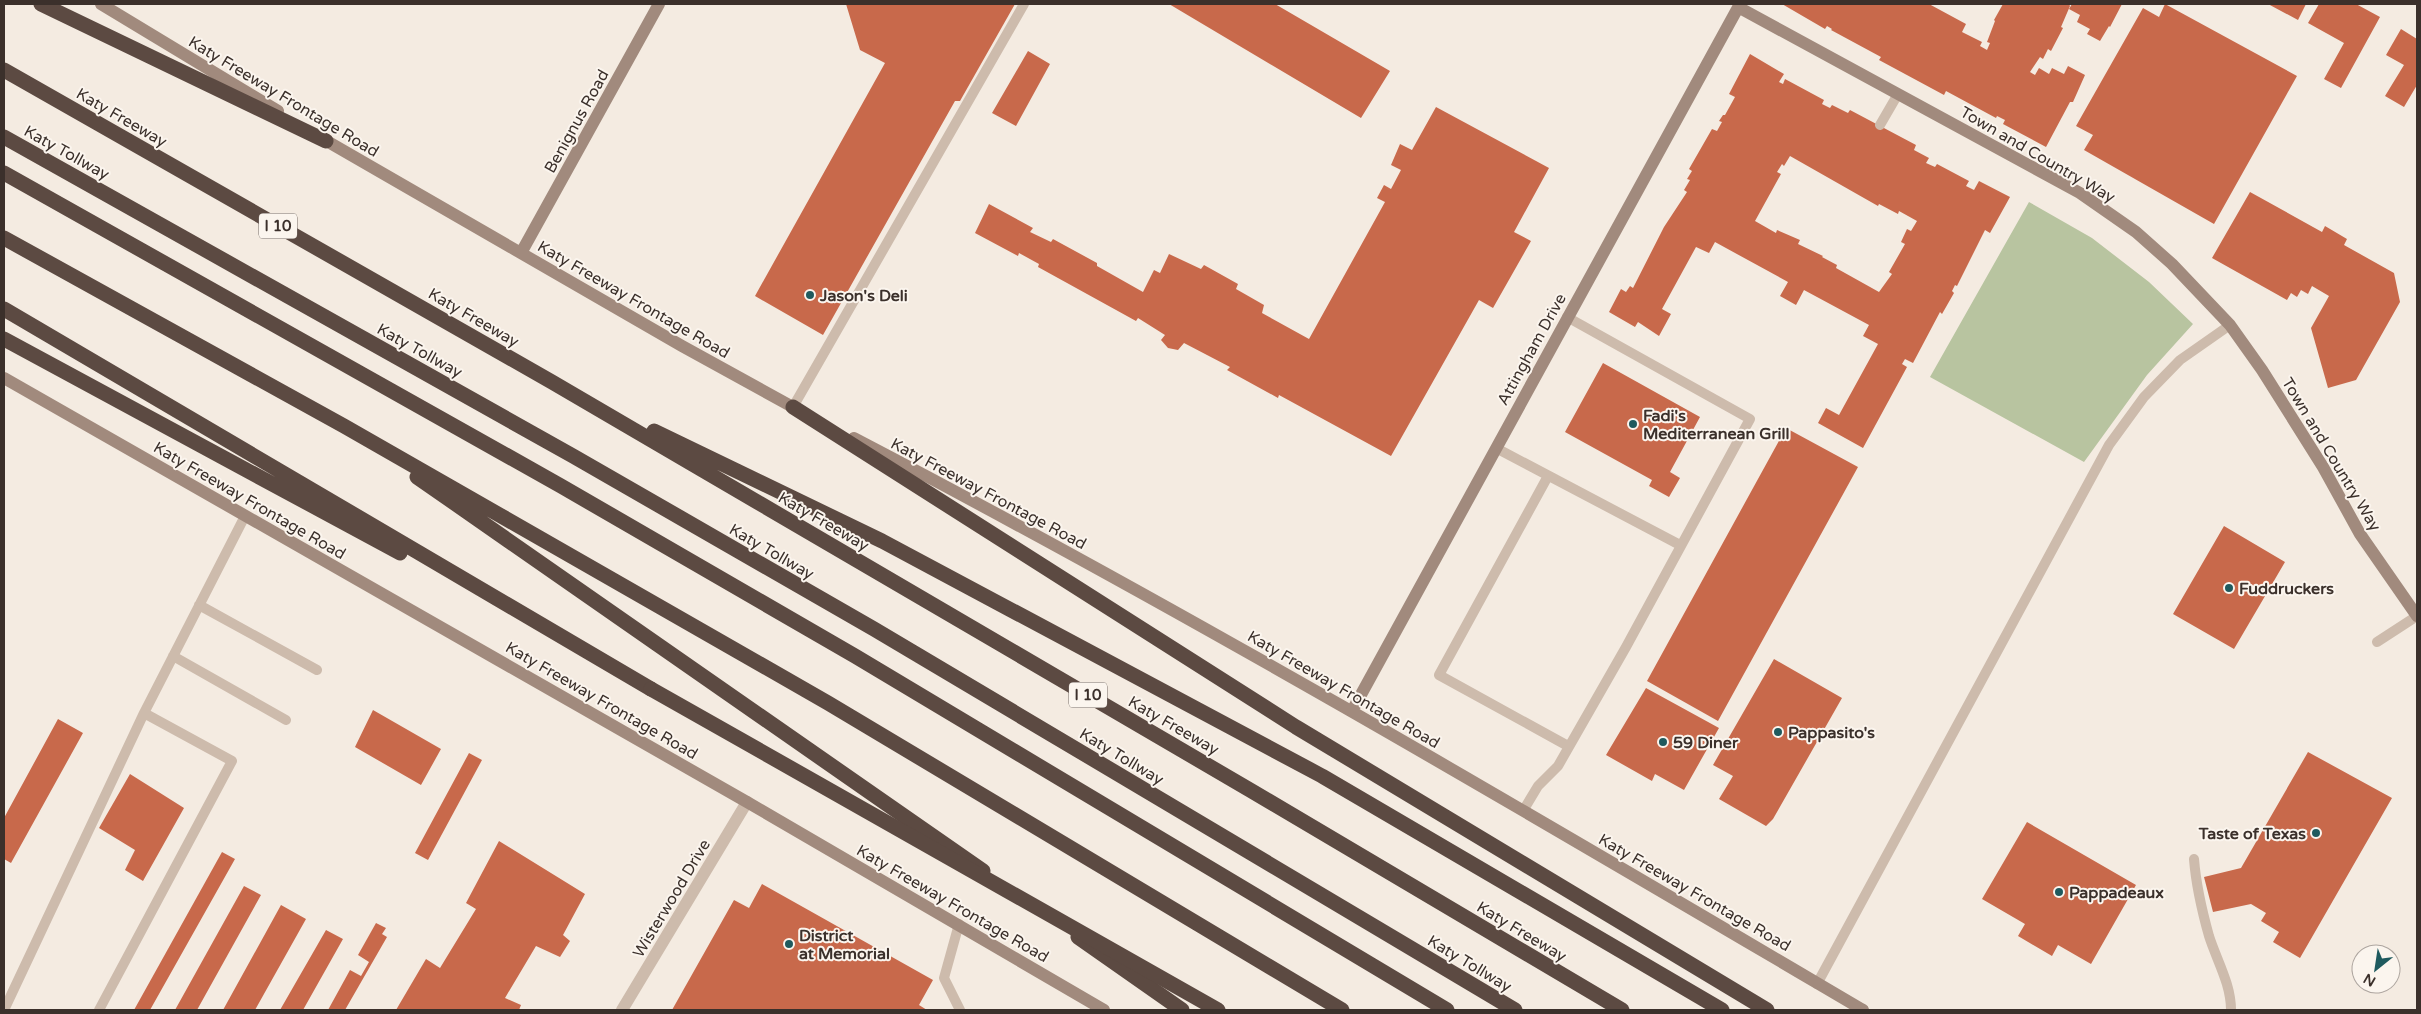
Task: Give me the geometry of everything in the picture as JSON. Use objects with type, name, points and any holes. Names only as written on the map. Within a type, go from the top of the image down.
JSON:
[{"type":"highway","points":[[41,4],[326,140]]},
{"type":"highway","name":"Katy Freeway","points":[[4,70],[552,382],[1622,1010]]},
{"type":"highway","name":"Katy Tollway","points":[[4,137],[555,446],[856,619],[1515,1010]]},
{"type":"highway","points":[[4,174],[552,481],[855,656],[1447,1010]]},
{"type":"highway","points":[[4,238],[344,426],[828,703],[1342,1010]]},
{"type":"highway","points":[[4,309],[635,680]]},
{"type":"highway","points":[[4,339],[635,680],[1218,1010]]},
{"type":"highway","points":[[552,382],[882,541],[1322,776],[1722,1010]]},
{"type":"highway","points":[[793,407],[1296,727],[1767,1010]]},
{"type":"highway","points":[[344,426],[1182,1010]]},
{"type":"main road","name":"Katy Freeway Frontage Road","points":[[101,4],[326,140],[521,253],[793,407],[972,500],[1352,710],[1863,1010]]},
{"type":"main road","name":"Benignus Road","points":[[521,253],[659,4]]},
{"type":"main road","name":"Town and Country Way","points":[[1739,5],[2049,176],[2109,212],[2172,264],[2230,324],[2296,423],[2365,542],[2417,616]]},
{"type":"main road","name":"Attingham Drive","points":[[1352,710],[1739,5]]},
{"type":"main road","name":"Katy Freeway Frontage Road","points":[[4,378],[747,802],[1104,1010]]},
{"type":"street","name":"Wisterwood Drive","points":[[622,1010],[747,802]]},
{"type":"lane","points":[[793,407],[1024,4]]},
{"type":"lane","points":[[1880,125],[1898,94]]},
{"type":"lane","points":[[1523,811],[1538,786],[1558,766],[1750,419],[1567,317]]},
{"type":"lane","points":[[1817,984],[2109,446],[2144,397],[2180,360],[2230,324]]},
{"type":"lane","points":[[1496,448],[1680,545]]},
{"type":"lane","points":[[1548,476],[1439,675],[1568,746]]},
{"type":"lane","points":[[4,1010],[144,713],[245,516]]},
{"type":"lane","points":[[199,605],[317,670]]},
{"type":"lane","points":[[2377,642],[2417,616]]},
{"type":"lane","points":[[173,656],[286,720]]},
{"type":"lane","points":[[99,1010],[232,761],[144,713]]},
{"type":"lane","points":[[2194,859],[2196,878],[2210,936],[2231,996],[2231,1010]]},
{"type":"lane","points":[[959,924],[944,978],[960,1010]]},
{"type":"green space","points":[[2029,202],[2092,238],[2149,282],[2193,324],[2147,375],[2084,462],[1930,377]]},
{"type":"building","points":[[846,4],[1015,4],[960,101],[955,101],[823,335],[755,296],[885,63],[860,50]]},
{"type":"building","points":[[1169,4],[1275,4],[1390,71],[1361,118]]},
{"type":"building","points":[[1782,4],[1929,4],[1966,24],[1962,32],[1982,42],[1980,46],[1987,50],[1990,43],[1987,42],[1994,20],[2003,4],[2069,4],[2070,6],[2061,27],[2063,28],[2051,51],[2048,49],[2043,59],[2040,57],[2030,72],[2035,75],[2039,68],[2049,74],[2052,68],[2064,74],[2068,66],[2085,75],[2073,102],[2070,102],[2046,147],[2003,124],[2005,120],[1997,116],[1996,118],[1946,91],[1944,95],[1879,60],[1881,57],[1827,26],[1825,29]]},
{"type":"building","points":[[2072,4],[2122,4],[2100,41],[2087,34],[2090,29],[2077,22],[2080,15],[2069,9]]},
{"type":"building","points":[[2165,4],[2297,76],[2214,224],[2084,150],[2093,135],[2076,126],[2143,8],[2159,17]]},
{"type":"building","points":[[2268,4],[2306,4],[2298,20]]},
{"type":"building","points":[[2319,4],[2356,4],[2380,17],[2341,88],[2324,79],[2344,43],[2308,23]]},
{"type":"building","points":[[2401,29],[2417,39],[2417,85],[2404,107],[2385,96],[2404,65],[2386,55]]},
{"type":"building","points":[[1028,51],[1050,64],[1016,126],[992,113]]},
{"type":"building","points":[[1750,54],[1784,74],[1779,82],[1783,84],[1785,79],[1824,100],[1822,104],[1830,108],[1832,105],[1848,113],[1850,110],[1916,145],[1914,150],[1929,158],[1926,163],[1935,167],[1937,164],[1969,181],[1966,186],[1974,190],[1979,181],[2010,197],[1990,233],[1985,230],[1957,286],[1955,285],[1952,291],[1954,293],[1942,314],[1940,312],[1913,363],[1905,359],[1902,364],[1907,367],[1863,448],[1818,423],[1826,408],[1839,415],[1878,344],[1863,336],[1869,325],[1804,290],[1796,305],[1780,296],[1788,282],[1715,242],[1709,253],[1696,247],[1662,309],[1671,314],[1659,336],[1638,322],[1635,327],[1609,312],[1621,289],[1626,292],[1630,286],[1633,288],[1664,227],[1687,192],[1684,190],[1690,180],[1687,179],[1692,171],[1689,169],[1712,129],[1717,131],[1722,122],[1719,121],[1725,115],[1735,97],[1729,94]],"holes":[[[1790,156],[1878,206],[1879,204],[1898,214],[1899,211],[1917,221],[1911,231],[1907,229],[1901,242],[1905,244],[1889,272],[1892,274],[1879,292],[1836,268],[1837,265],[1823,256],[1798,244],[1800,240],[1777,230],[1776,233],[1755,221],[1781,174],[1777,172],[1782,164],[1784,166]]]},
{"type":"building","points":[[1436,107],[1549,168],[1514,232],[1531,241],[1493,308],[1479,300],[1391,456],[1279,395],[1278,398],[1227,370],[1230,367],[1184,343],[1178,350],[1168,348],[1161,340],[1165,335],[1138,318],[1136,321],[1038,267],[1039,264],[1019,253],[1018,256],[975,233],[989,204],[1033,228],[1030,232],[1051,242],[1053,239],[1097,263],[1097,266],[1143,292],[1154,270],[1160,273],[1169,254],[1201,269],[1204,265],[1238,284],[1236,289],[1264,305],[1262,313],[1309,339],[1385,202],[1377,198],[1384,185],[1391,189],[1401,170],[1391,165],[1400,144],[1412,150]]},
{"type":"building","points":[[2250,192],[2322,232],[2325,226],[2347,239],[2344,245],[2394,273],[2400,302],[2356,380],[2328,388],[2311,328],[2329,296],[2312,286],[2308,294],[2301,290],[2297,297],[2291,293],[2287,300],[2212,258]]},
{"type":"building","name":"Fadi's Mediterranean Grill","points":[[1603,363],[1700,417],[1670,472],[1680,478],[1669,497],[1649,486],[1652,480],[1565,432]]},
{"type":"building","points":[[1786,428],[1858,467],[1718,721],[1647,681]]},
{"type":"building","name":"Fuddruckers","points":[[2224,526],[2285,562],[2234,649],[2173,614]]},
{"type":"building","name":"Pappasito's","points":[[1774,659],[1842,698],[1773,819],[1766,826],[1719,799],[1733,776],[1713,765]]},
{"type":"building","name":"59 Diner","points":[[1646,688],[1719,728],[1684,790],[1655,774],[1652,781],[1606,755]]},
{"type":"building","points":[[373,710],[441,749],[421,785],[355,747]]},
{"type":"building","points":[[58,719],[83,733],[11,863],[4,859],[4,818]]},
{"type":"building","name":"Taste of Texas","points":[[2308,752],[2392,798],[2300,958],[2273,942],[2279,932],[2261,921],[2266,913],[2251,904],[2213,912],[2204,877],[2241,868]]},
{"type":"building","points":[[469,753],[482,760],[428,860],[415,853]]},
{"type":"building","points":[[130,774],[184,808],[143,881],[125,870],[135,850],[99,828]]},
{"type":"building","name":"Pappadeaux","points":[[2027,822],[2136,885],[2091,964],[2058,945],[2052,956],[2018,936],[2025,924],[1982,899]]},
{"type":"building","points":[[499,841],[585,894],[563,935],[570,941],[560,957],[536,946],[505,998],[521,1005],[519,1010],[396,1010],[426,959],[440,968],[476,909],[466,903]]},
{"type":"building","points":[[222,852],[235,859],[150,1010],[134,1010]]},
{"type":"building","name":"District at Memorial","points":[[762,884],[933,980],[919,1005],[927,1010],[672,1010],[734,900],[749,908]]},
{"type":"building","points":[[244,886],[261,895],[197,1010],[175,1010]]},
{"type":"building","points":[[281,905],[306,919],[255,1010],[223,1010]]},
{"type":"building","points":[[376,923],[386,928],[382,934],[387,937],[345,1010],[328,1010],[350,970],[361,976],[369,962],[358,955]]},
{"type":"building","points":[[326,930],[343,939],[303,1010],[280,1010]]},
{"type":"place","name":"Jason's Deli","points":[[810,295]]},
{"type":"place","name":"Fadi's Mediterranean Grill","points":[[1633,424]]},
{"type":"place","name":"Fuddruckers","points":[[2229,588]]},
{"type":"place","name":"Pappasito's","points":[[1778,732]]},
{"type":"place","name":"59 Diner","points":[[1663,742]]},
{"type":"place","name":"Taste of Texas","points":[[2316,833]]},
{"type":"place","name":"Pappadeaux","points":[[2059,892]]},
{"type":"place","name":"District at Memorial","points":[[789,944]]}]
